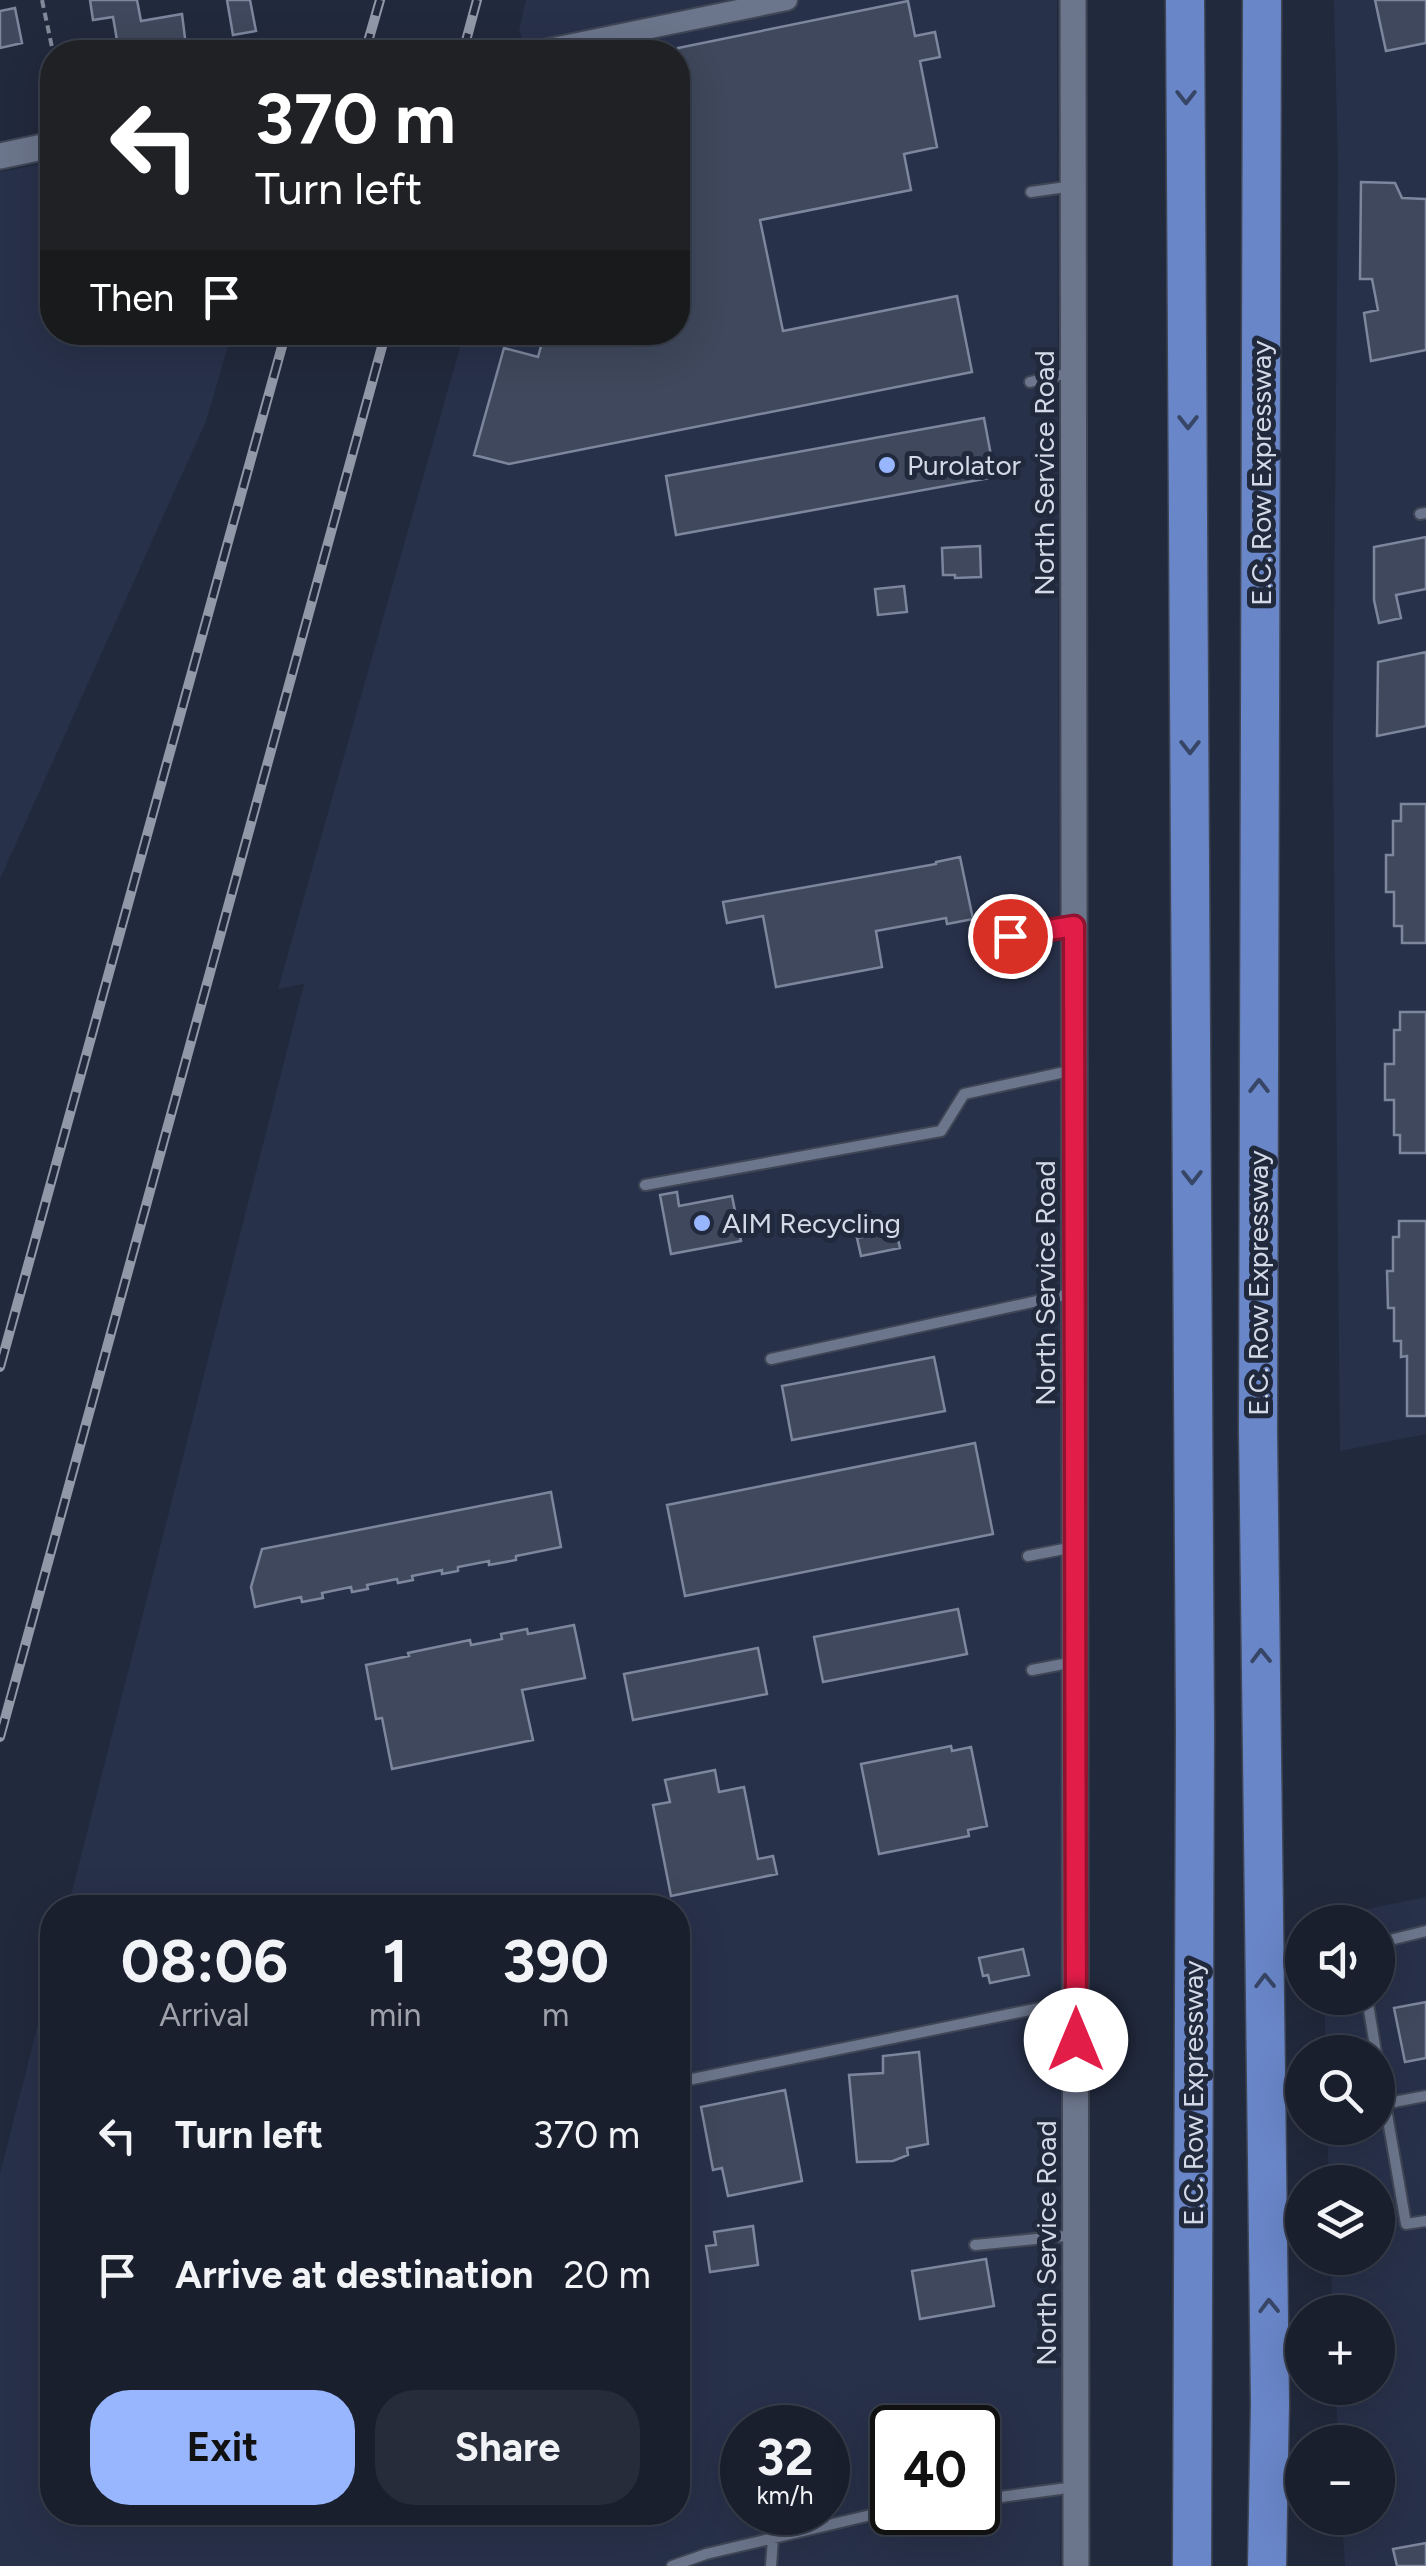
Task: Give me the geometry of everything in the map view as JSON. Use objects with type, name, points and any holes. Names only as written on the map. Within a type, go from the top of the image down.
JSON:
[{"type":"highway","name":"E.C. Row Expressway","points":[[1186,0],[1195,1710],[1192,2566]]},
{"type":"highway","name":"E.C. Row Expressway","points":[[1262,0],[1258,1431],[1270,2403],[1268,2566]]},
{"type":"highway","points":[[1270,2403],[1284,2566]]},
{"type":"highway","points":[[1180,2566],[1190,2421]]},
{"type":"street","points":[[592,40],[786,0]]},
{"type":"street","name":"North Service Road","points":[[1074,0],[1076,2566]]},
{"type":"street","points":[[0,156],[40,148]]},
{"type":"lane","points":[[1031,192],[1074,186]]},
{"type":"lane","points":[[1030,382],[1074,372]]},
{"type":"lane","points":[[1010,936],[1074,926]]},
{"type":"lane","points":[[645,1185],[941,1132],[964,1094],[1074,1070]]},
{"type":"lane","points":[[772,1359],[1075,1292]]},
{"type":"lane","points":[[1028,1556],[1075,1546]]},
{"type":"lane","points":[[1032,1670],[1075,1662]]},
{"type":"lane","points":[[1395,1938],[1426,1931]]},
{"type":"lane","points":[[690,2080],[1076,2000]]},
{"type":"lane","points":[[1395,2102],[1426,2096]]},
{"type":"lane","points":[[1389,2145],[1406,2224],[1426,2220]]},
{"type":"lane","points":[[975,2245],[1076,2235]]},
{"type":"lane","points":[[1000,2497],[1076,2487]]},
{"type":"lane","points":[[672,2566],[706,2554],[870,2515]]},
{"type":"lane","points":[[770,2566],[774,2538]]},
{"type":"path","points":[[42,0],[50,40]]},
{"type":"shaded area","points":[[526,0],[1057,0],[1063,2272],[1060,2566],[0,2566],[0,2174],[40,2016],[40,2525],[690,2525],[690,1895],[71,1895],[304,984],[278,989],[461,345],[690,345],[690,40],[523,40],[519,30]]},
{"type":"shaded area","points":[[1334,0],[1426,0],[1426,1434],[1340,1451],[1333,749],[1338,164]]},
{"type":"shaded area","points":[[40,164],[40,345],[228,345],[206,421],[0,879],[0,172]]},
{"type":"shaded area","points":[[1426,1897],[1426,2566],[1345,2566],[1343,2535],[1395,2535],[1395,2425],[1337,2425],[1337,2405],[1395,2405],[1395,2295],[1332,2295],[1331,2275],[1395,2275],[1395,2165],[1328,2165],[1328,2145],[1395,2145],[1395,2035],[1325,2035],[1325,2015],[1395,2015],[1395,1905],[1386,1905]]},
{"type":"building","points":[[90,0],[137,0],[141,21],[182,14],[185,40],[117,40],[113,17],[93,20]]},
{"type":"building","points":[[227,0],[250,0],[256,31],[233,35]]},
{"type":"building","points":[[1375,0],[1426,0],[1426,43],[1386,51]]},
{"type":"building","points":[[908,1],[915,36],[935,32],[940,57],[920,61],[937,147],[904,154],[911,190],[760,220],[783,331],[957,296],[972,372],[509,464],[474,455],[504,348],[538,357],[541,345],[690,345],[690,46]]},
{"type":"building","points":[[15,8],[22,43],[0,48],[0,11]]},
{"type":"building","points":[[1361,182],[1395,183],[1402,198],[1426,199],[1426,350],[1371,361],[1364,313],[1378,310],[1372,279],[1360,279]]},
{"type":"building","points":[[984,418],[995,477],[676,535],[666,476]]},
{"type":"building","points":[[1426,537],[1426,589],[1396,595],[1401,618],[1379,623],[1374,600],[1374,547]]},
{"type":"building","points":[[980,546],[981,577],[943,575],[942,548]]},
{"type":"building","points":[[904,586],[907,612],[878,615],[875,589]]},
{"type":"building","points":[[1426,652],[1426,726],[1377,736],[1378,662]]},
{"type":"building","points":[[1401,804],[1426,804],[1426,943],[1402,943],[1402,926],[1394,926],[1394,892],[1386,892],[1386,855],[1393,855],[1393,821],[1401,821]]},
{"type":"building","points":[[960,857],[973,919],[947,924],[946,918],[876,931],[882,967],[776,987],[763,916],[727,923],[723,902]]},
{"type":"building","points":[[1400,1012],[1426,1012],[1426,1153],[1400,1153],[1400,1135],[1394,1135],[1394,1100],[1385,1100],[1385,1064],[1394,1064],[1394,1030],[1400,1030]]},
{"type":"building","name":"AIM Recycling","points":[[677,1192],[679,1206],[732,1196],[741,1241],[671,1254],[660,1195]]},
{"type":"building","points":[[1399,1221],[1426,1221],[1426,1416],[1407,1416],[1407,1356],[1401,1357],[1401,1341],[1394,1341],[1394,1308],[1388,1308],[1387,1271],[1393,1271],[1393,1237],[1399,1237]]},
{"type":"building","points":[[895,1226],[900,1248],[861,1256],[857,1238]]},
{"type":"building","points":[[934,1357],[945,1411],[792,1440],[782,1386]]},
{"type":"building","points":[[975,1443],[993,1534],[685,1596],[667,1505]]},
{"type":"building","points":[[551,1492],[561,1547],[516,1556],[516,1560],[489,1565],[489,1561],[458,1567],[458,1571],[412,1576],[413,1580],[398,1583],[397,1579],[367,1585],[368,1589],[352,1592],[351,1587],[322,1593],[323,1598],[302,1602],[301,1597],[255,1607],[251,1587],[262,1549]]},
{"type":"building","points":[[958,1609],[967,1654],[823,1682],[814,1637]]},
{"type":"building","points":[[574,1625],[585,1678],[522,1690],[533,1740],[392,1769],[382,1718],[376,1719],[366,1665],[470,1640],[471,1645],[502,1639],[501,1634],[527,1629],[528,1634]]},
{"type":"building","points":[[758,1648],[767,1694],[633,1720],[624,1674]]},
{"type":"building","points":[[951,1746],[952,1751],[971,1747],[987,1826],[968,1830],[969,1836],[879,1854],[861,1764]]},
{"type":"building","points":[[715,1770],[719,1792],[744,1787],[758,1859],[773,1856],[777,1874],[671,1895],[653,1805],[670,1802],[665,1780]]},
{"type":"building","points":[[1023,1949],[1029,1975],[990,1983],[988,1975],[983,1976],[979,1958]]},
{"type":"building","points":[[1426,2002],[1426,2058],[1405,2062],[1395,2008]]},
{"type":"building","points":[[919,2052],[928,2144],[907,2148],[908,2155],[893,2161],[857,2162],[849,2075],[883,2073],[883,2056]]},
{"type":"building","points":[[785,2090],[802,2181],[728,2196],[722,2168],[713,2170],[701,2107]]},
{"type":"building","points":[[753,2226],[758,2265],[710,2272],[706,2246],[716,2245],[714,2232]]},
{"type":"building","points":[[986,2259],[994,2306],[920,2319],[912,2271]]},
{"type":"building","points":[[1426,2543],[1426,2566],[1397,2566],[1393,2549]]},
{"type":"railway","points":[[368,40],[380,0]]},
{"type":"railway","points":[[466,40],[477,0]]},
{"type":"railway","points":[[0,1367],[282,345]]},
{"type":"railway","points":[[0,1737],[382,345]]},
{"type":"place","name":"Purolator","points":[[887,465]]},
{"type":"place","name":"AIM Recycling","points":[[702,1223]]},
{"type":"route","points":[[1010,936],[1074,926],[1076,2040]]}]
